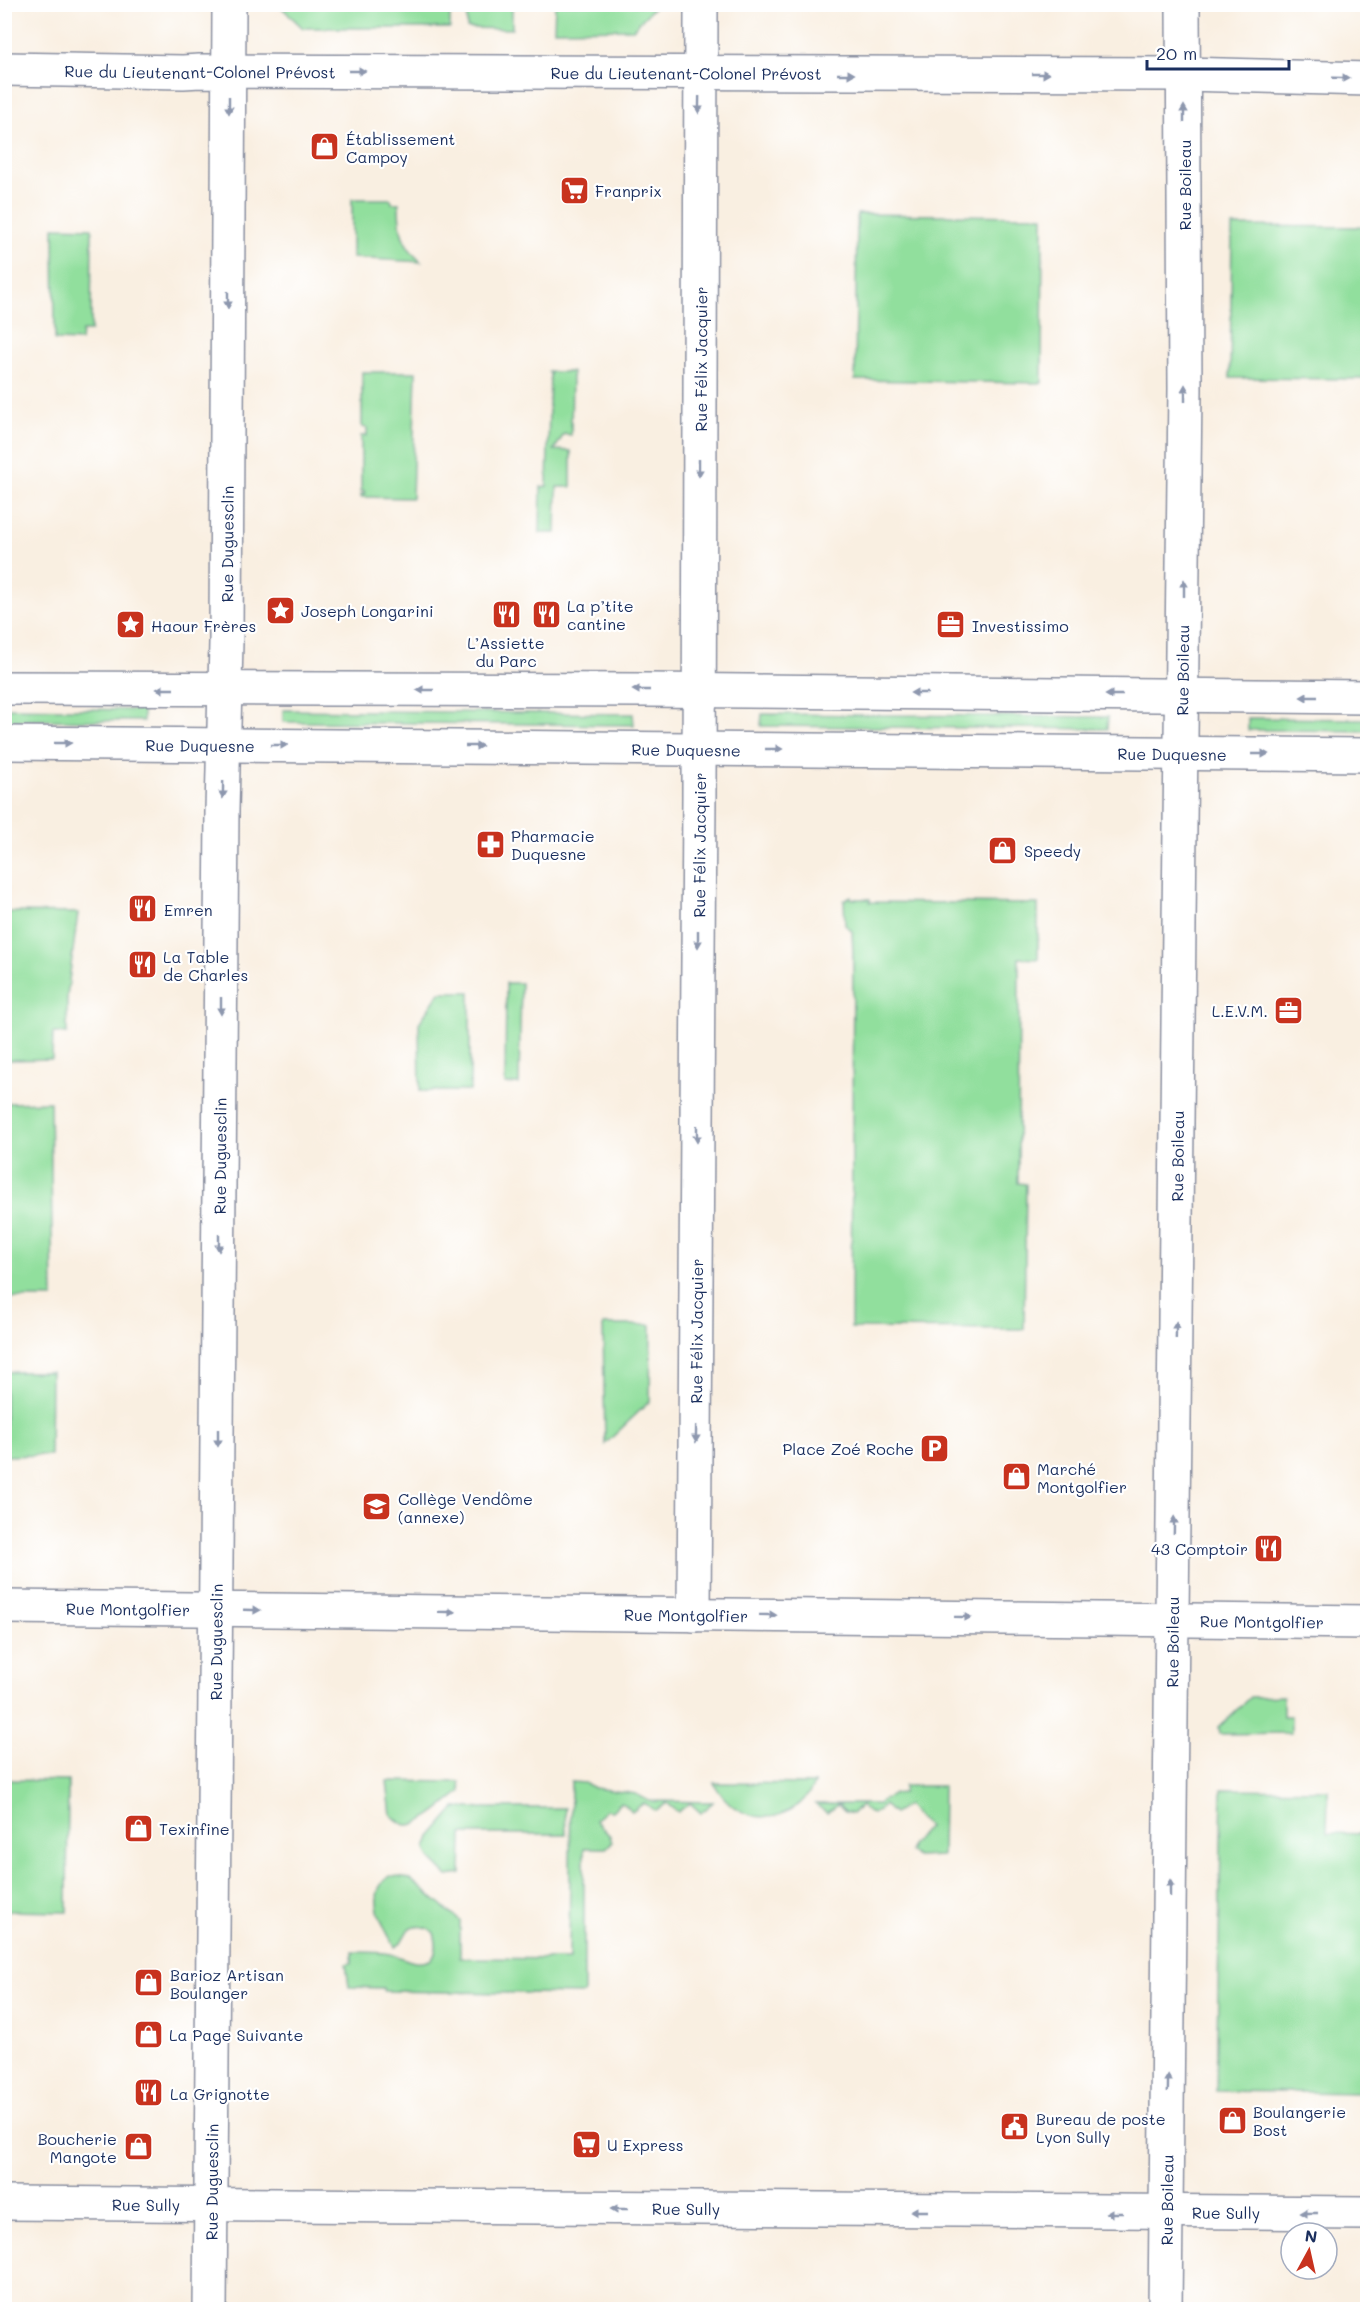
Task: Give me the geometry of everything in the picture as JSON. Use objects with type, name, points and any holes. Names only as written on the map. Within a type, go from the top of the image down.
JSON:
[{"type":"street","name":"Rue Duguesclin","points":[[210,2310],[223,745],[226,619],[229,4]]},
{"type":"street","name":"Rue Félix Jacquier","points":[[694,1615],[701,4]]},
{"type":"street","name":"Rue Boileau","points":[[1165,2310],[1185,401],[1183,4]]},
{"type":"street","name":"Rue du Lieutenant-Colonel Prévost","points":[[4,69],[183,72],[1184,74],[1368,79]]},
{"type":"street","points":[[4,688],[1368,697]]},
{"type":"street","name":"Rue Duquesne","points":[[4,743],[1368,755]]},
{"type":"street","name":"Rue Montgolfier","points":[[4,1607],[1368,1622]]},
{"type":"street","name":"Rue Sully","points":[[4,2203],[1368,2213]]},
{"type":"green space","points":[[555,4],[656,5],[633,29],[554,30]]},
{"type":"green space","points":[[279,5],[380,7],[380,5],[450,5],[450,28],[303,28]]},
{"type":"green space","points":[[467,5],[512,5],[512,29],[467,28]]},
{"type":"green space","points":[[352,199],[391,199],[392,203],[399,203],[402,236],[409,249],[421,262],[352,258]]},
{"type":"green space","points":[[857,214],[1043,216],[1042,383],[855,380]]},
{"type":"green space","points":[[1232,226],[1367,227],[1367,379],[1230,378]]},
{"type":"green space","points":[[54,227],[92,228],[91,331],[82,331],[81,341],[55,340]]},
{"type":"green space","points":[[362,372],[416,372],[412,498],[361,497],[361,494],[365,494],[361,491],[361,436],[367,436],[367,428],[362,427]]},
{"type":"green space","points":[[550,372],[572,372],[571,435],[564,434],[554,450],[571,451],[571,487],[557,487],[556,533],[540,533],[541,487],[547,486]]},
{"type":"green space","points":[[5,708],[143,710],[143,721],[5,720]]},
{"type":"green space","points":[[283,710],[633,714],[634,725],[283,722]]},
{"type":"green space","points":[[762,714],[1108,717],[1107,729],[761,726]]},
{"type":"green space","points":[[1248,718],[1367,719],[1367,731],[1248,730]]},
{"type":"green space","points":[[851,896],[852,899],[870,899],[870,902],[1038,904],[1038,959],[1019,958],[1018,1183],[1026,1184],[1024,1329],[851,1328],[853,954],[852,931],[845,925],[844,900]]},
{"type":"green space","points":[[5,912],[78,913],[67,996],[67,1033],[53,1033],[52,1059],[5,1060]]},
{"type":"green space","points":[[506,983],[521,983],[519,1084],[505,1084]]},
{"type":"green space","points":[[440,992],[470,992],[470,1091],[420,1091],[419,1023]]},
{"type":"green space","points":[[50,1102],[53,1298],[5,1298],[5,1103]]},
{"type":"green space","points":[[603,1325],[651,1325],[650,1401],[605,1444]]},
{"type":"green space","points":[[5,1372],[51,1372],[50,1455],[5,1456]]},
{"type":"green space","points":[[1283,1696],[1283,1716],[1291,1716],[1291,1733],[1220,1734],[1219,1727],[1250,1697]]},
{"type":"green space","points":[[5,1780],[68,1781],[67,1912],[5,1911]]},
{"type":"green space","points":[[387,1781],[460,1782],[461,1792],[427,1818],[413,1825],[407,1825],[391,1815]]},
{"type":"green space","points":[[571,1782],[636,1794],[649,1801],[713,1802],[701,1813],[690,1803],[678,1812],[667,1803],[656,1811],[644,1803],[632,1812],[621,1802],[612,1811],[606,1810],[595,1820],[610,1836],[612,1843],[606,1848],[584,1848],[584,1994],[384,1991],[383,1988],[349,1987],[346,1964],[352,1963],[352,1952],[385,1953],[420,1962],[430,1960],[436,1951],[434,1933],[422,1927],[408,1930],[400,1944],[395,1947],[381,1921],[377,1902],[378,1892],[389,1876],[410,1879],[460,1921],[460,1958],[569,1959]]},
{"type":"green space","points":[[714,1783],[815,1784],[797,1806],[785,1813],[762,1817],[750,1815],[730,1803]]},
{"type":"green space","points":[[904,1786],[943,1786],[942,1856],[917,1857],[910,1852],[911,1845],[928,1827],[907,1805],[894,1814],[884,1805],[873,1814],[861,1806],[852,1814],[845,1812],[838,1805],[827,1813],[815,1804],[878,1804],[892,1794],[903,1793]]},
{"type":"green space","points":[[1222,1789],[1328,1790],[1327,1833],[1367,1834],[1367,2093],[1216,2091]]},
{"type":"green space","points":[[455,1808],[565,1808],[566,1834],[462,1834],[461,1874],[448,1876],[430,1858],[426,1849],[430,1837]]},
{"type":"place","name":"Établissement Campoy","points":[[325,147]]},
{"type":"place","name":"Franprix","points":[[574,190]]},
{"type":"place","name":"Joseph Longarini","points":[[280,610]]},
{"type":"place","name":"L’Assiette du Parc","points":[[506,614]]},
{"type":"place","name":"La p’tite cantine","points":[[546,614]]},
{"type":"place","name":"Haour Frères","points":[[130,625]]},
{"type":"place","name":"Investissimo","points":[[951,625]]},
{"type":"place","name":"Pharmacie Duquesne","points":[[490,844]]},
{"type":"place","name":"Speedy","points":[[1003,850]]},
{"type":"place","name":"Emren","points":[[143,909]]},
{"type":"place","name":"La Table de Charles","points":[[142,965]]},
{"type":"place","name":"L.E.V.M.","points":[[1289,1010]]},
{"type":"place","name":"Place Zoé Roche","points":[[935,1448]]},
{"type":"place","name":"Marché Montgolfier","points":[[1016,1477]]},
{"type":"place","name":"Collège Vendôme (annexe)","points":[[377,1507]]},
{"type":"place","name":"43 Comptoir","points":[[1269,1548]]},
{"type":"place","name":"Texinfine","points":[[138,1828]]},
{"type":"place","name":"Barioz Artisan Boulanger","points":[[149,1983]]},
{"type":"place","name":"La Page Suivante","points":[[148,2034]]},
{"type":"place","name":"La Grignotte","points":[[149,2093]]},
{"type":"place","name":"Boulangerie Bost","points":[[1232,2120]]},
{"type":"place","name":"Bureau de poste Lyon Sully","points":[[1015,2127]]},
{"type":"place","name":"U Express","points":[[586,2144]]},
{"type":"place","name":"Boucherie Mangote","points":[[138,2147]]}]
